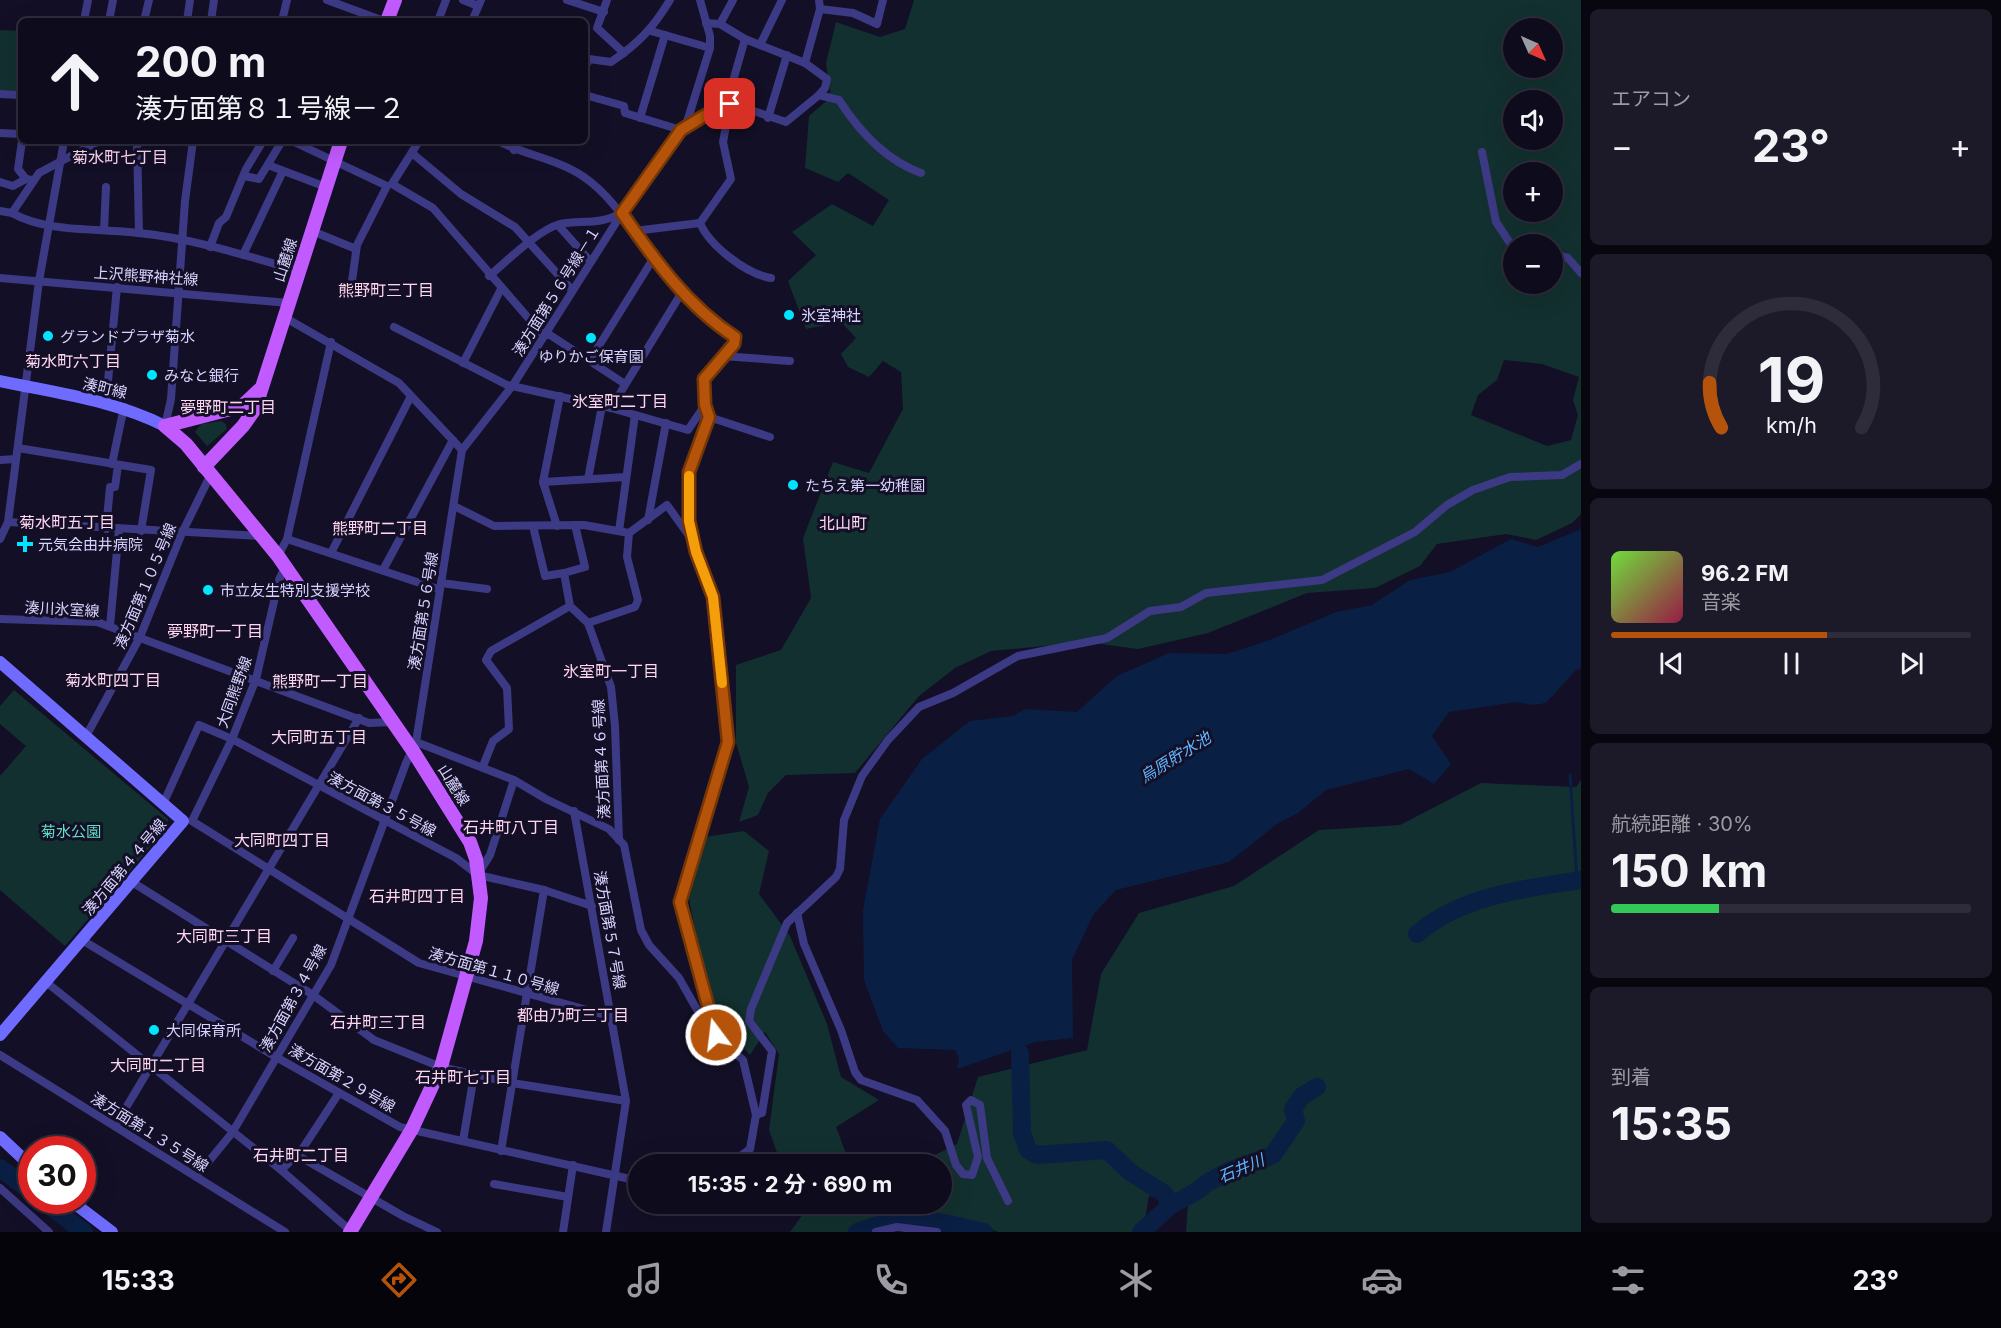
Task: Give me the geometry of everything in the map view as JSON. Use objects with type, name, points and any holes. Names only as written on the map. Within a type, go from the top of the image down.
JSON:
[{"type":"main road","points":[[390,18],[395,0]]},
{"type":"main road","name":"山麓線","points":[[207,471],[255,409],[340,144]]},
{"type":"main road","points":[[165,426],[242,406],[261,388]]},
{"type":"main road","name":"山麓線","points":[[165,426],[186,444],[281,561],[393,722],[415,747],[470,842],[476,859],[481,914],[466,979],[441,1067],[412,1129],[351,1232]]},
{"type":"street","points":[[85,18],[88,0]]},
{"type":"street","points":[[110,18],[113,0]]},
{"type":"street","points":[[145,18],[149,0]]},
{"type":"street","points":[[187,18],[190,0]]},
{"type":"street","points":[[211,18],[214,0]]},
{"type":"street","points":[[283,18],[287,0]]},
{"type":"street","points":[[327,0],[383,18]]},
{"type":"street","points":[[439,18],[447,0]]},
{"type":"street","points":[[463,0],[479,3],[473,18]]},
{"type":"street","points":[[567,0],[604,12]]},
{"type":"street","points":[[607,0],[597,28],[624,53]]},
{"type":"street","points":[[588,61],[589,59],[611,62],[624,53],[651,31],[670,0]]},
{"type":"street","points":[[683,128],[710,48],[700,0]]},
{"type":"street","points":[[720,24],[733,0]]},
{"type":"street","points":[[760,45],[782,0]]},
{"type":"street","points":[[805,63],[819,4],[854,13],[877,24],[883,0]]},
{"type":"street","points":[[588,96],[624,106],[625,113],[683,128],[729,103],[768,118],[786,122],[822,92],[827,79],[805,63],[745,39],[720,24],[706,23]]},
{"type":"street","points":[[651,31],[710,48]]},
{"type":"street","points":[[640,118],[665,35]]},
{"type":"street","points":[[634,231],[700,223],[731,178],[723,142],[729,103],[745,39]]},
{"type":"street","points":[[768,118],[787,55]]},
{"type":"street","points":[[822,92],[839,100],[857,127],[887,154],[921,173]]},
{"type":"street","points":[[0,94],[18,95]]},
{"type":"street","name":"湊方面第５６号線－１","points":[[513,385],[622,213],[683,128]]},
{"type":"street","points":[[0,133],[18,134]]},
{"type":"street","points":[[22,144],[18,168],[29,180]]},
{"type":"street","points":[[0,539],[8,522],[39,282],[64,144]]},
{"type":"street","points":[[0,182],[14,186],[29,180],[61,159],[93,144]]},
{"type":"street","points":[[137,144],[140,233]]},
{"type":"street","points":[[165,426],[171,399],[185,201],[193,144]]},
{"type":"street","points":[[210,247],[261,144]]},
{"type":"street","points":[[244,176],[259,179],[280,144]]},
{"type":"street","points":[[298,144],[389,185],[433,208],[489,276],[543,335],[550,335],[625,384]]},
{"type":"street","points":[[352,282],[356,249],[389,185],[417,144]]},
{"type":"street","points":[[516,145],[584,177],[622,213],[653,259],[682,292],[735,337],[734,344],[704,379],[705,405],[709,417],[689,472],[689,521],[694,543],[713,597],[728,742],[680,902],[716,1035]]},
{"type":"street","points":[[1482,152],[1496,222],[1504,234]]},
{"type":"street","points":[[412,153],[461,194],[515,227],[572,290]]},
{"type":"street","points":[[268,165],[326,187]]},
{"type":"street","points":[[243,255],[283,171]]},
{"type":"street","points":[[12,213],[29,180]]},
{"type":"street","points":[[104,230],[106,187]]},
{"type":"street","points":[[0,211],[50,225],[140,233],[183,241],[299,271]]},
{"type":"street","points":[[489,276],[530,242],[558,225],[608,220],[622,213]]},
{"type":"street","points":[[700,223],[706,238],[730,257],[763,276],[771,278]]},
{"type":"street","points":[[558,225],[591,261]]},
{"type":"street","points":[[312,231],[356,249]]},
{"type":"street","points":[[1563,257],[1568,258],[1581,273]]},
{"type":"street","points":[[590,360],[653,259]]},
{"type":"street","name":"上沢熊野神社線","points":[[0,278],[289,303]]},
{"type":"street","points":[[106,402],[117,287]]},
{"type":"street","points":[[463,363],[501,289]]},
{"type":"street","points":[[588,479],[607,407],[625,384],[682,292]]},
{"type":"street","points":[[284,317],[399,383],[462,450]]},
{"type":"street","points":[[394,327],[507,385],[607,407],[688,430],[705,405]]},
{"type":"street","name":"大同熊野線","points":[[188,821],[232,739],[256,679],[331,342]]},
{"type":"street","points":[[722,356],[790,361]]},
{"type":"street","name":"湊町線","points":[[0,381],[106,402],[124,407],[165,426]]},
{"type":"street","name":"湊方面第５６号線","points":[[415,747],[462,450],[513,385]]},
{"type":"street","points":[[331,553],[411,396]]},
{"type":"street","points":[[557,526],[543,482],[560,396]]},
{"type":"street","points":[[106,529],[110,487],[115,488],[115,464],[124,407]]},
{"type":"street","points":[[588,623],[635,607],[638,600],[627,557],[624,532],[626,477],[635,415]]},
{"type":"street","points":[[709,417],[770,437]]},
{"type":"street","points":[[648,520],[666,423]]},
{"type":"street","points":[[383,570],[453,440]]},
{"type":"street","points":[[18,448],[151,470],[141,531]]},
{"type":"street","points":[[0,460],[16,459]]},
{"type":"street","points":[[743,1154],[750,1149],[756,1115],[762,1113],[772,1051],[749,1021],[751,1009],[780,936],[796,914],[836,877],[840,869],[844,819],[862,776],[888,740],[919,707],[954,693],[1018,656],[1107,638],[1150,611],[1181,607],[1206,593],[1322,580],[1415,532],[1447,505],[1473,490],[1510,477],[1562,476],[1581,464]]},
{"type":"street","name":"湊方面第１０５号線","points":[[85,738],[140,637],[207,471]]},
{"type":"street","points":[[543,482],[626,477]]},
{"type":"street","points":[[454,506],[494,526],[575,525],[624,532],[648,520],[667,505],[694,543]]},
{"type":"street","points":[[8,522],[119,530],[260,536]]},
{"type":"street","points":[[532,526],[545,576],[585,567],[575,525]]},
{"type":"street","points":[[110,626],[113,617],[119,530]]},
{"type":"street","points":[[287,539],[440,586],[487,589]]},
{"type":"street","points":[[483,766],[493,741],[509,729],[507,688],[486,660],[491,651],[570,606],[564,573]]},
{"type":"street","name":"湊方面第４６号線","points":[[570,606],[588,623],[610,687],[615,726],[620,840],[624,845],[645,938],[679,978],[708,1029],[743,1060],[756,1115]]},
{"type":"street","name":"湊川氷室線","points":[[0,619],[96,622],[256,679],[369,723],[393,722]]},
{"type":"street","name":"湊方面第４４号線","points":[[0,662],[163,804],[188,821],[132,882],[0,1035]]},
{"type":"street","points":[[115,1126],[359,718]]},
{"type":"street","name":"湊方面第３５号線","points":[[163,804],[199,725],[232,739],[456,858],[478,875],[544,890],[592,906]]},
{"type":"street","points":[[415,747],[483,766],[514,780],[609,829],[620,840]]},
{"type":"street","name":"湊方面第３４号線","points":[[196,1177],[232,1132],[331,965],[405,763],[415,747]]},
{"type":"street","points":[[478,875],[490,855],[514,780]]},
{"type":"street","name":"湊方面第５７号線","points":[[574,811],[626,1101],[606,1232]]},
{"type":"street","name":"湊方面第１１０号線","points":[[188,821],[418,963],[466,979],[612,1017]]},
{"type":"street","points":[[132,882],[313,995],[374,1040],[441,1067],[474,1075],[626,1101]]},
{"type":"street","points":[[501,1151],[544,890]]},
{"type":"street","points":[[796,914],[804,944],[841,1030],[855,1072],[861,1080],[917,1100],[945,1131],[956,1165],[963,1174],[972,1175],[978,1158],[966,1104],[971,1100],[980,1105],[987,1158],[1008,1201]]},
{"type":"street","points":[[273,971],[293,938]]},
{"type":"street","name":"湊方面第２９号線","points":[[82,940],[276,1057],[400,1127],[628,1178]]},
{"type":"street","points":[[46,982],[280,1170],[351,1232]]},
{"type":"street","name":"湊方面第１３５号線","points":[[0,1055],[285,1232]]},
{"type":"street","points":[[463,1140],[474,1075]]},
{"type":"street","points":[[280,1170],[297,1155],[339,1093]]},
{"type":"street","points":[[0,1137],[18,1154]]},
{"type":"street","points":[[297,1155],[371,1198],[437,1232]]},
{"type":"street","points":[[563,1232],[573,1165]]},
{"type":"street","points":[[494,1184],[568,1197]]},
{"type":"street","points":[[0,1188],[49,1232]]},
{"type":"street","points":[[88,1214],[112,1232]]},
{"type":"street","points":[[876,1232],[897,1227],[937,1232]]},
{"type":"green space","points":[[914,0],[1581,0],[1581,514],[1572,523],[1536,540],[1506,534],[1437,544],[1420,566],[1375,588],[1307,593],[1208,633],[1138,649],[1086,642],[991,651],[955,668],[919,696],[855,773],[786,775],[768,793],[758,815],[739,822],[749,787],[736,743],[736,665],[781,650],[811,598],[803,538],[833,462],[869,473],[903,409],[901,372],[883,361],[869,377],[848,367],[841,354],[856,338],[841,322],[806,329],[788,281],[816,255],[792,232],[832,204],[873,226],[889,200],[848,173],[838,182],[805,168],[809,116],[831,97],[826,63],[836,22],[880,37],[905,29]],"holes":[[[1504,360],[1542,364],[1579,377],[1573,400],[1578,415],[1571,440],[1547,446],[1471,415],[1478,395],[1497,380]]]},
{"type":"green space","points":[[0,30],[18,31],[18,91],[0,90]]},
{"type":"green space","points":[[221,421],[226,424],[227,429],[207,446],[195,432],[201,424]]},
{"type":"green space","name":"菊水公園","points":[[14,690],[168,819],[168,826],[65,946],[0,890],[0,776],[26,746],[0,724],[0,706]]},
{"type":"green space","points":[[1581,780],[1581,1232],[1186,1232],[1188,1202],[1149,1196],[1143,1232],[998,1232],[966,1219],[900,1217],[860,1229],[857,1232],[790,1232],[803,1214],[952,1214],[952,1154],[937,1154],[957,1144],[978,1077],[1087,1050],[1101,974],[1139,913],[1234,886],[1319,830],[1400,825],[1481,783],[1576,787]]},
{"type":"green space","points":[[744,831],[769,851],[759,894],[790,936],[827,1024],[841,1077],[879,1100],[836,1127],[846,1154],[777,1154],[769,1130],[779,1054],[765,1032],[750,1055],[717,1018],[697,940],[689,899],[705,837]]},
{"type":"water","points":[[1581,529],[1581,668],[1576,670],[1546,703],[1533,705],[1517,702],[1449,712],[1432,736],[1451,764],[1434,784],[1409,769],[1326,790],[1298,813],[1277,824],[1229,862],[1116,890],[1093,915],[1072,960],[1073,1038],[1035,1042],[957,1069],[959,1058],[955,1050],[898,1048],[883,1031],[864,980],[863,910],[880,819],[922,759],[970,721],[1013,716],[1025,709],[1077,712],[1117,676],[1169,653],[1227,654],[1270,640],[1336,612],[1372,605],[1410,580],[1450,572],[1511,539],[1538,547]]},
{"type":"waterway","points":[[1570,775],[1577,880]]},
{"type":"waterway","name":"石井川","points":[[1417,934],[1434,921],[1473,902],[1538,886],[1581,880]]},
{"type":"waterway","name":"烏原貯水池","points":[[1020,1053],[1022,1133],[1028,1150],[1037,1155],[1107,1150],[1130,1172],[1165,1194],[1170,1206]]},
{"type":"waterway","name":"石井川","points":[[1141,1232],[1170,1206],[1207,1183],[1229,1171],[1273,1155],[1296,1121],[1293,1109],[1302,1096],[1317,1087]]},
{"type":"waterway","name":"石井川","points":[[0,1168],[18,1182]]},
{"type":"waterway","name":"石井川","points":[[60,1214],[84,1232]]},
{"type":"waterway","name":"石井川","points":[[857,1232],[900,1218],[930,1220],[984,1232]]},
{"type":"slow traffic","points":[[689,476],[689,521],[696,552],[702,562],[713,597],[722,683]]},
{"type":"place","name":"氷室神社","points":[[789,315]]},
{"type":"place","name":"グランドプラザ菊水","points":[[48,336]]},
{"type":"place","name":"ゆりかご保育園","points":[[591,338]]},
{"type":"place","name":"みなと銀行","points":[[152,375]]},
{"type":"place","name":"たちえ第一幼稚園","points":[[793,485]]},
{"type":"place","name":"元気会由井病院","points":[[25,544]]},
{"type":"place","name":"市立友生特別支援学校","points":[[208,590]]},
{"type":"place","name":"大同保育所","points":[[154,1030]]},
{"type":"district","name":"菊水町七丁目","points":[[120,157]]},
{"type":"district","name":"熊野町三丁目","points":[[386,290]]},
{"type":"district","name":"菊水町六丁目","points":[[73,361]]},
{"type":"district","name":"氷室町二丁目","points":[[620,401]]},
{"type":"district","name":"夢野町二丁目","points":[[228,407]]},
{"type":"district","name":"菊水町五丁目","points":[[67,522]]},
{"type":"district","name":"北山町","points":[[843,523]]},
{"type":"district","name":"熊野町二丁目","points":[[380,528]]},
{"type":"district","name":"夢野町一丁目","points":[[215,631]]},
{"type":"district","name":"氷室町一丁目","points":[[611,671]]},
{"type":"district","name":"菊水町四丁目","points":[[113,680]]},
{"type":"district","name":"熊野町一丁目","points":[[320,681]]},
{"type":"district","name":"大同町五丁目","points":[[319,737]]},
{"type":"district","name":"石井町八丁目","points":[[511,827]]},
{"type":"district","name":"大同町四丁目","points":[[282,840]]},
{"type":"district","name":"石井町四丁目","points":[[417,896]]},
{"type":"district","name":"大同町三丁目","points":[[224,936]]},
{"type":"district","name":"都由乃町三丁目","points":[[573,1015]]},
{"type":"district","name":"石井町三丁目","points":[[378,1022]]},
{"type":"district","name":"大同町二丁目","points":[[158,1065]]},
{"type":"district","name":"石井町七丁目","points":[[463,1077]]},
{"type":"district","name":"石井町二丁目","points":[[301,1155]]},
{"type":"route","points":[[716,1035],[680,902],[728,742],[713,597],[702,562],[696,552],[689,521],[689,472],[709,417],[705,405],[704,379],[734,344],[735,337],[682,292],[653,259],[622,213],[681,130],[727,102],[730,104]]}]
